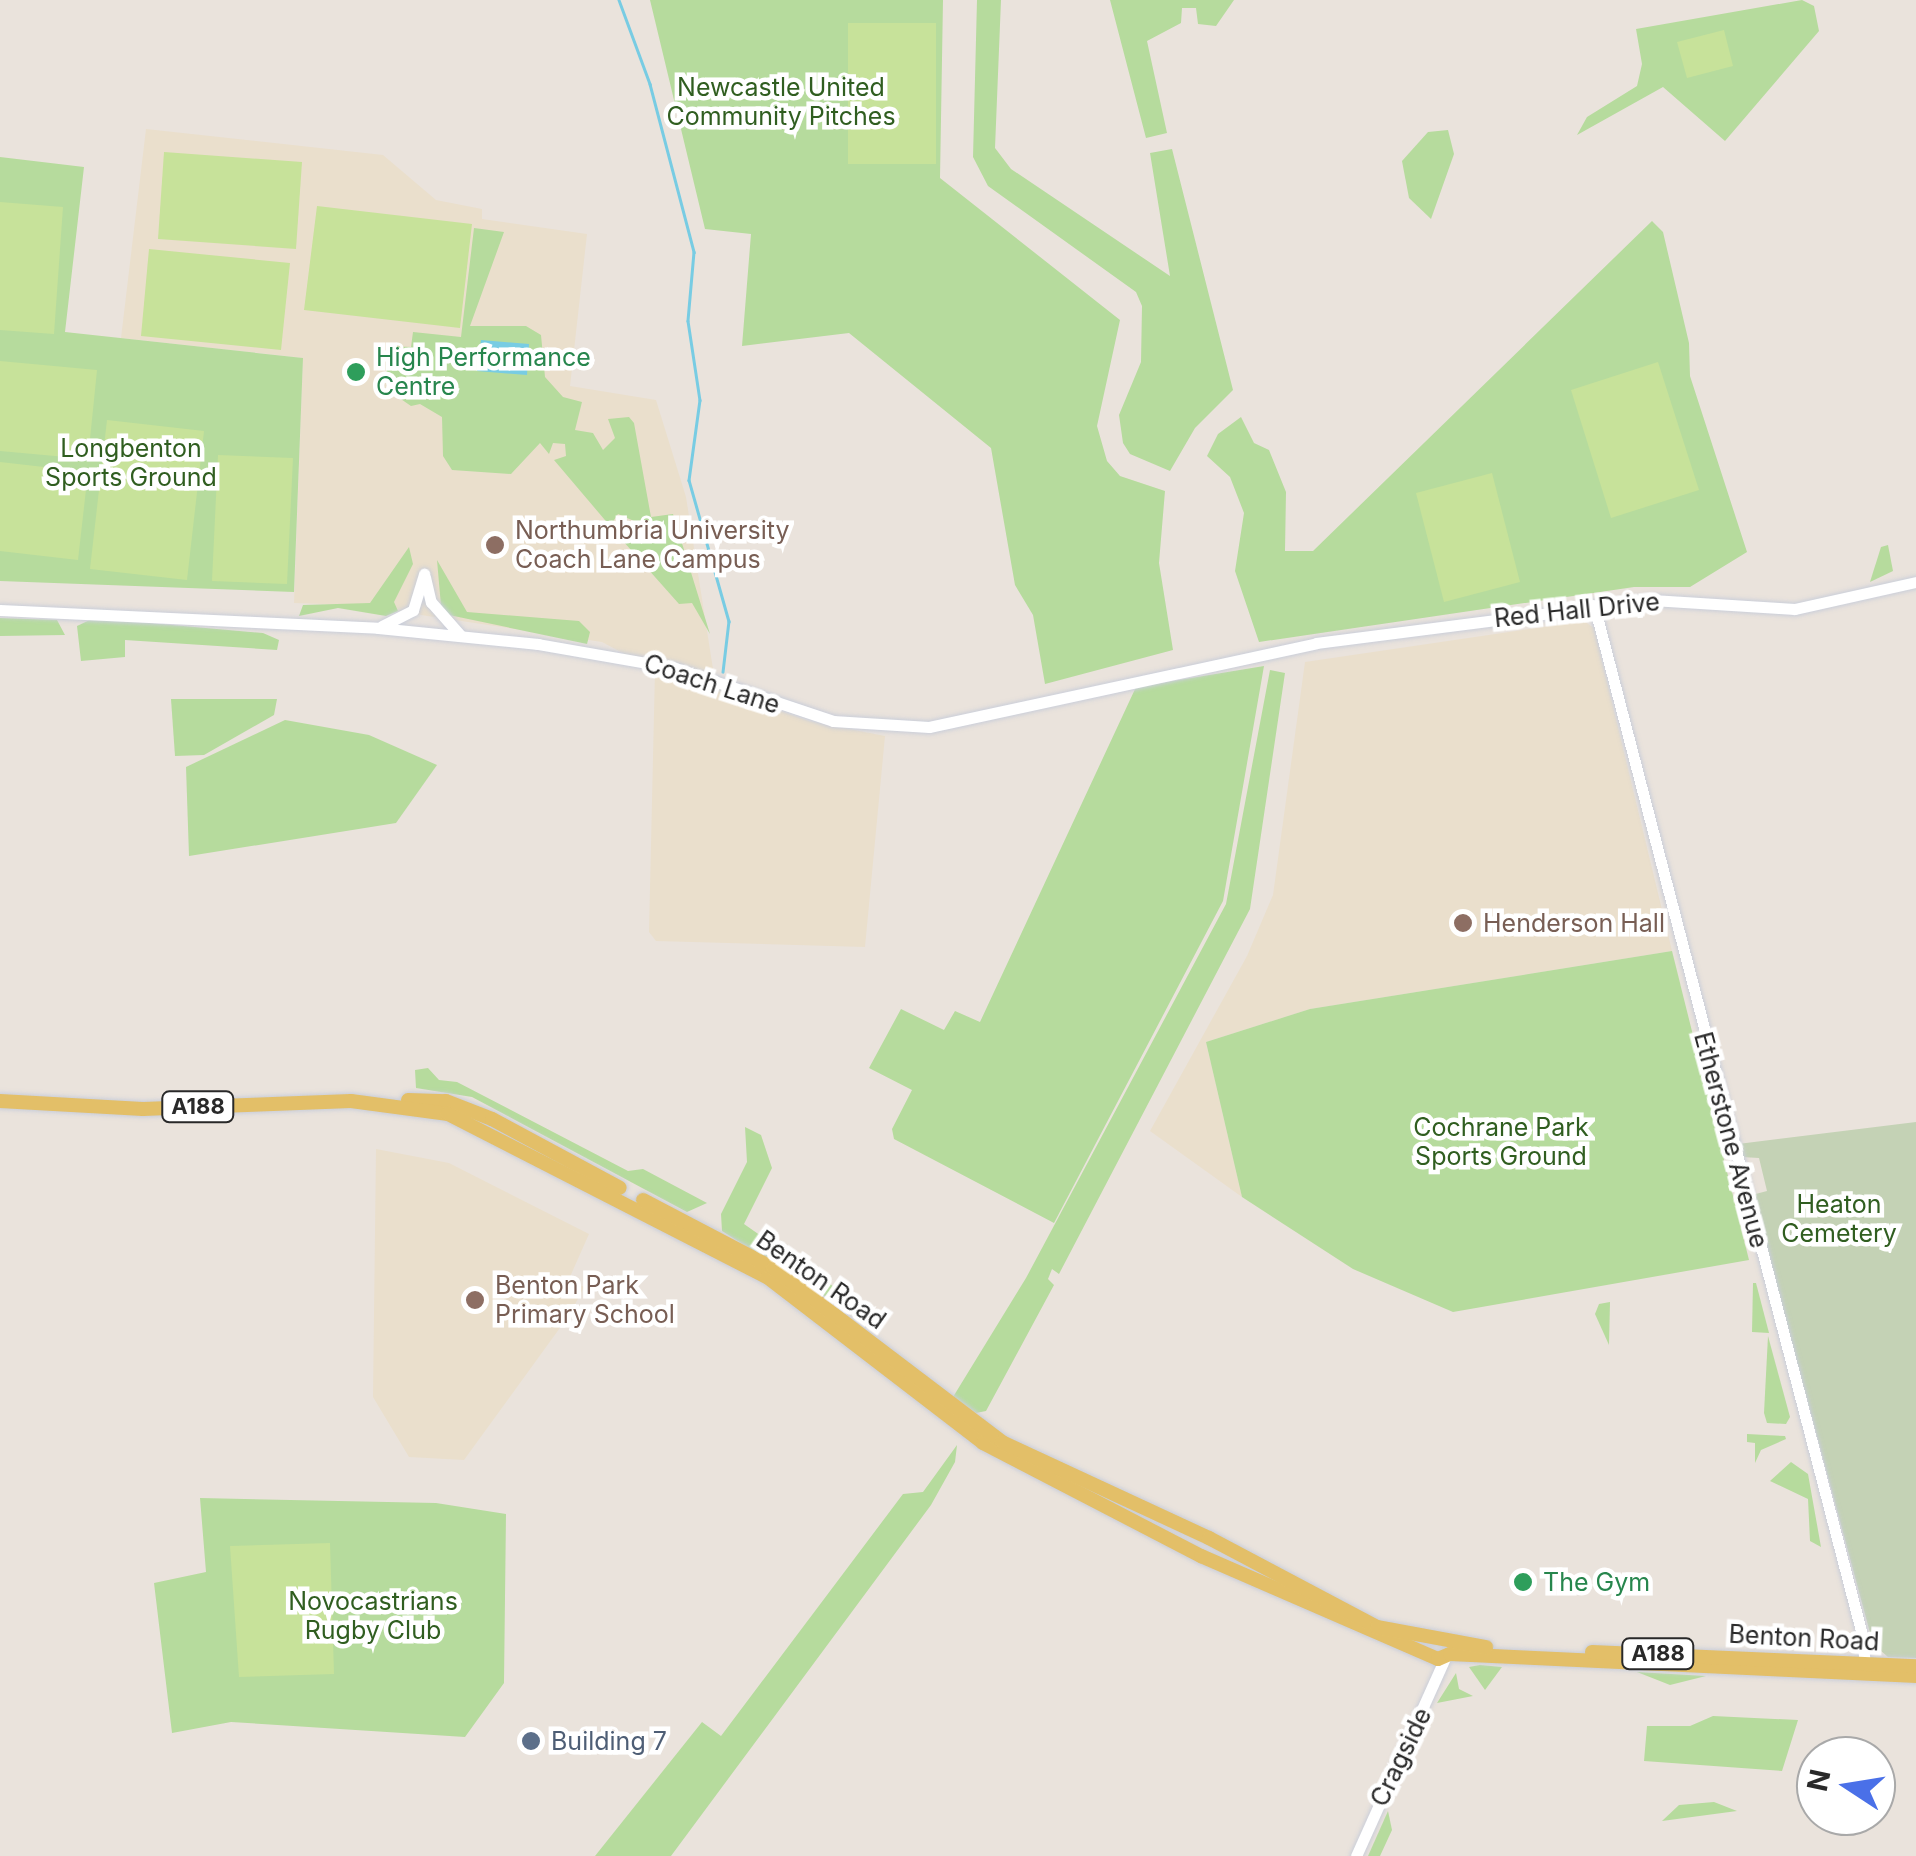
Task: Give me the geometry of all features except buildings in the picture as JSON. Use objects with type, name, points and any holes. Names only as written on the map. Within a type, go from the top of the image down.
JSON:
[{"type":"main road","name":"Benton Road","points":[[0,1100],[143,1108],[397,1103],[488,1131],[721,1251],[792,1294],[983,1443],[1206,1547],[1370,1634],[1430,1646]]},
{"type":"main road","name":"A188","points":[[1438,1635],[1448,1651],[1430,1646],[1438,1635]]},
{"type":"main road","name":"Benton Road","points":[[1448,1651],[1866,1669],[1916,1676]]},
{"type":"main road","name":"Benton Road","points":[[1866,1669],[1916,1666]]},
{"type":"street","points":[[378,628],[413,610],[424,574],[431,602],[461,636]]},
{"type":"street","name":"Red Hall Drive","points":[[1356,638],[1652,600],[1795,609],[1916,582]]},
{"type":"street","name":"Etherstone Avenue","points":[[1594,605],[1866,1669]]},
{"type":"street","name":"Coach Lane","points":[[0,610],[378,628],[461,636],[649,661],[808,716],[886,727],[959,721],[1137,677],[1356,638]]},
{"type":"street","name":"Cragside","points":[[1356,1856],[1448,1651]]},
{"type":"shaded area","name":"Northumbria University Coach Lane Campus","points":[[146,129],[383,155],[436,200],[482,209],[482,219],[587,234],[570,386],[656,400],[686,497],[716,688],[809,721],[885,736],[865,947],[656,941],[649,932],[655,670],[602,642],[354,605],[294,603],[303,358],[121,338]]},
{"type":"shaded area","name":"Henderson Hall","points":[[1584,621],[1594,628],[1672,951],[1310,1009],[1206,1042],[1242,1197],[1150,1131],[1247,956],[1273,895],[1305,662]]},
{"type":"shaded area","name":"Benton Park Primary School","points":[[376,1149],[449,1163],[589,1234],[569,1279],[584,1287],[570,1314],[464,1460],[409,1457],[373,1397]]},
{"type":"green space","name":"Newcastle United Community Pitches","points":[[650,0],[943,0],[940,178],[1120,320],[1097,426],[1107,461],[1120,476],[1165,491],[1159,563],[1173,650],[1045,684],[1033,615],[1015,585],[991,448],[849,333],[742,346],[751,234],[705,229]]},
{"type":"green space","points":[[977,0],[1001,0],[995,148],[1011,169],[1170,276],[1150,153],[1172,149],[1233,390],[1195,428],[1170,471],[1130,454],[1123,443],[1119,415],[1141,362],[1142,306],[1136,292],[988,186],[973,157]]},
{"type":"green space","points":[[1110,0],[1234,0],[1216,26],[1198,24],[1196,8],[1182,8],[1181,23],[1147,41],[1167,133],[1146,138]]},
{"type":"green space","points":[[1802,0],[1814,6],[1819,31],[1725,141],[1663,87],[1577,135],[1587,117],[1637,86],[1642,64],[1636,29]]},
{"type":"green space","points":[[848,23],[936,23],[936,164],[848,164]]},
{"type":"green space","points":[[1724,30],[1733,66],[1687,78],[1677,42]]},
{"type":"green space","points":[[1448,130],[1454,154],[1431,219],[1409,198],[1402,161],[1428,132]]},
{"type":"green space","points":[[164,152],[302,162],[296,249],[158,239]]},
{"type":"green space","name":"Longbenton Sports Ground","points":[[0,157],[84,167],[65,332],[303,358],[294,592],[0,581]]},
{"type":"green space","points":[[0,202],[63,207],[54,334],[0,330]]},
{"type":"green space","points":[[317,206],[472,224],[460,328],[304,310]]},
{"type":"green space","points":[[1652,221],[1663,232],[1689,343],[1690,376],[1747,552],[1690,587],[1634,587],[1259,642],[1235,571],[1244,513],[1230,477],[1207,456],[1218,434],[1241,417],[1254,443],[1269,450],[1286,492],[1285,551],[1313,551]]},
{"type":"green space","points":[[474,228],[504,232],[470,326],[526,326],[541,335],[545,377],[563,397],[582,402],[575,430],[593,433],[603,450],[615,438],[608,419],[629,417],[634,423],[651,517],[673,514],[710,634],[692,603],[679,604],[615,532],[633,528],[634,521],[618,514],[610,526],[554,460],[566,456],[565,444],[553,443],[549,454],[540,443],[511,474],[452,470],[443,456],[442,417],[420,404],[411,406],[395,395],[396,380],[386,379],[389,346],[411,347],[413,332],[461,337]]},
{"type":"green space","points":[[149,249],[290,263],[281,350],[141,336]]},
{"type":"green space","points":[[0,361],[97,370],[88,459],[0,451]]},
{"type":"green space","points":[[1658,362],[1699,490],[1611,518],[1571,390]]},
{"type":"green space","points":[[107,420],[204,431],[187,580],[90,569]]},
{"type":"green space","points":[[218,455],[293,458],[287,584],[212,581]]},
{"type":"green space","points":[[0,462],[88,472],[78,560],[0,551]]},
{"type":"green space","points":[[1492,473],[1520,582],[1444,602],[1416,493]]},
{"type":"green space","points":[[1888,545],[1893,571],[1870,582],[1881,547]]},
{"type":"green space","points":[[409,547],[413,564],[394,602],[398,611],[386,616],[338,608],[299,616],[303,605],[370,603]]},
{"type":"green space","points":[[437,560],[467,612],[579,621],[590,632],[587,644],[449,615],[441,606]]},
{"type":"green space","points":[[0,618],[57,620],[65,635],[0,636]]},
{"type":"green space","points":[[94,618],[263,633],[279,640],[277,650],[125,640],[125,657],[81,661],[77,626]]},
{"type":"green space","points":[[1264,666],[1223,901],[1054,1223],[894,1139],[892,1129],[912,1090],[869,1068],[901,1009],[944,1030],[955,1011],[980,1022],[1136,687]]},
{"type":"green space","points":[[1270,670],[1285,673],[1250,909],[1059,1274],[1052,1269],[1048,1279],[1054,1285],[986,1411],[976,1413],[953,1397],[1026,1278],[1226,904]]},
{"type":"green space","points":[[171,699],[277,699],[274,715],[204,755],[175,756]]},
{"type":"green space","points":[[285,720],[369,735],[437,765],[396,823],[189,856],[186,767]]},
{"type":"green space","name":"Cochrane Park Sports Ground","points":[[1672,951],[1749,1260],[1453,1312],[1353,1269],[1242,1197],[1206,1042],[1310,1009]]},
{"type":"green space","points":[[428,1068],[439,1080],[457,1082],[628,1171],[643,1169],[707,1203],[687,1212],[472,1097],[416,1088],[415,1070]]},
{"type":"green space","name":"Heaton Cemetery","points":[[1916,1122],[1916,1658],[1888,1657],[1873,1644],[1752,1195],[1767,1191],[1759,1158],[1742,1157],[1738,1144]]},
{"type":"green space","points":[[745,1127],[761,1135],[772,1168],[744,1224],[880,1319],[873,1327],[722,1231],[721,1214],[747,1162]]},
{"type":"green space","points":[[1756,1283],[1769,1333],[1752,1332]]},
{"type":"green space","points":[[1610,1302],[1609,1345],[1595,1314],[1599,1304]]},
{"type":"green space","points":[[1768,1336],[1790,1417],[1786,1424],[1767,1423],[1764,1413]]},
{"type":"green space","points":[[1747,1434],[1786,1439],[1761,1450],[1755,1463],[1755,1443],[1747,1442]]},
{"type":"green space","points":[[957,1445],[955,1462],[931,1505],[671,1856],[595,1856],[702,1722],[721,1736],[903,1494],[923,1492]]},
{"type":"green space","points":[[1791,1462],[1808,1474],[1821,1547],[1810,1541],[1808,1499],[1770,1481]]},
{"type":"green space","name":"Novocastrians Rugby Club","points":[[200,1498],[436,1503],[506,1514],[504,1683],[465,1737],[231,1722],[172,1733],[154,1583],[206,1572]]},
{"type":"green space","points":[[330,1543],[334,1674],[239,1677],[230,1546]]},
{"type":"green space","points":[[1469,1667],[1502,1667],[1485,1690]]},
{"type":"green space","points":[[1637,1672],[1706,1676],[1670,1685]]},
{"type":"green space","points":[[1456,1673],[1459,1689],[1473,1696],[1437,1703]]},
{"type":"green space","points":[[1713,1716],[1798,1720],[1782,1771],[1644,1761],[1647,1726],[1690,1726]]},
{"type":"green space","points":[[1714,1802],[1737,1811],[1662,1821],[1679,1805]]},
{"type":"green space","points":[[1388,1811],[1392,1830],[1380,1856],[1368,1856]]},
{"type":"water","points":[[481,340],[529,344],[527,375],[477,371]]},
{"type":"waterway","points":[[619,0],[650,84],[694,252],[688,321],[700,400],[689,480],[729,621],[723,672]]},
{"type":"place","name":"High Performance Centre","points":[[356,372]]},
{"type":"place","name":"Northumbria University Coach Lane Campus","points":[[495,545]]},
{"type":"place","name":"Henderson Hall","points":[[1463,923]]},
{"type":"place","name":"Benton Park Primary School","points":[[475,1300]]},
{"type":"place","name":"The Gym","points":[[1523,1582]]},
{"type":"place","name":"Building 7","points":[[531,1741]]}]
